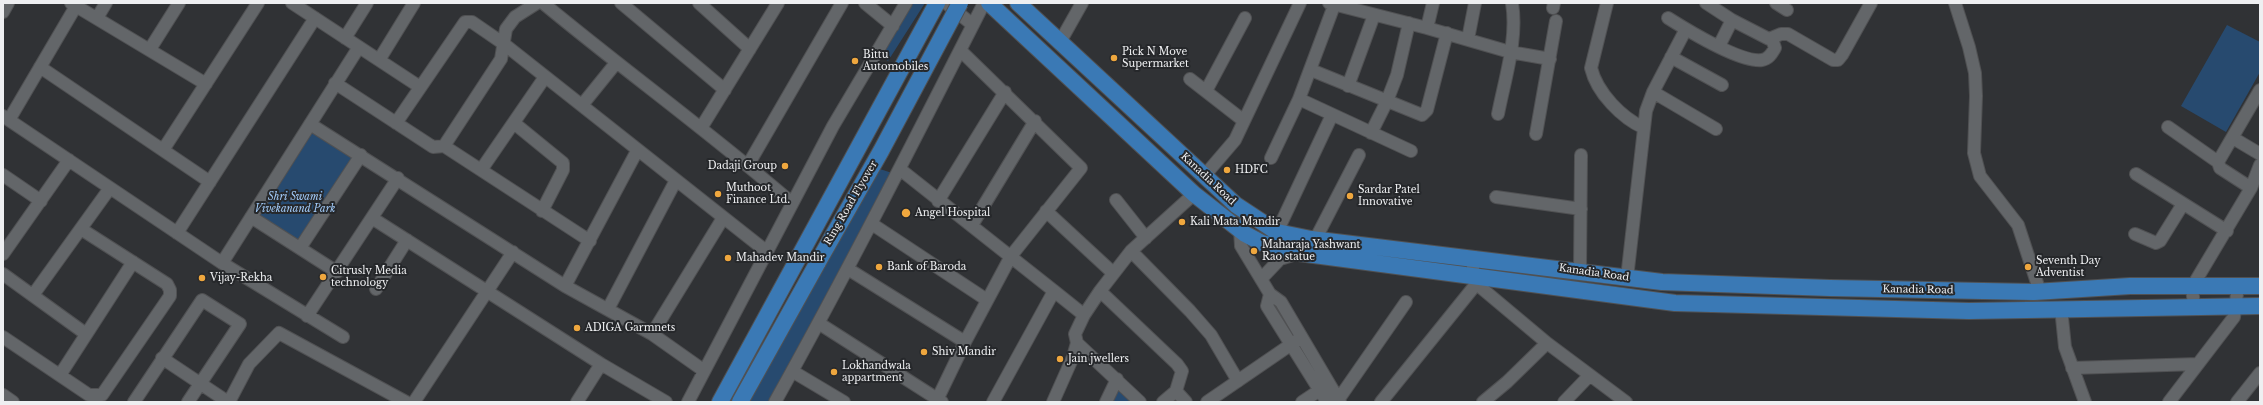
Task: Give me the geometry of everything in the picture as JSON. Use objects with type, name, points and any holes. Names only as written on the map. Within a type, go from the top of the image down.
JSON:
[{"type":"main road","name":"Ring Road Flyover","points":[[720,402],[937,3]]},
{"type":"main road","name":"Ring Road Flyover","points":[[740,402],[881,151],[960,3]]},
{"type":"main road","name":"Kanadia Road","points":[[988,3],[1194,194],[1240,230],[1262,243],[1299,253],[1399,265],[1475,280],[1674,303],[1830,306],[1969,311],[2061,308],[2236,305],[2260,306]]},
{"type":"main road","name":"Kanadia Road","points":[[1018,3],[1250,215],[1277,232],[1315,240],[1474,258],[1635,279],[1830,288],[2040,292],[2130,286],[2260,286]]},
{"type":"main road","points":[[1635,279],[1640,299]]},
{"type":"main road","points":[[1830,288],[1830,306]]},
{"type":"street","points":[[3,12],[8,3]]},
{"type":"street","points":[[97,18],[106,3]]},
{"type":"street","points":[[150,49],[179,3]]},
{"type":"street","points":[[164,150],[258,3]]},
{"type":"street","points":[[292,3],[420,87]]},
{"type":"street","points":[[345,38],[367,3]]},
{"type":"street","points":[[379,60],[414,3]]},
{"type":"street","points":[[444,146],[501,59],[506,29],[515,17],[537,3]]},
{"type":"street","points":[[543,3],[616,63],[748,165],[792,203]]},
{"type":"street","points":[[621,3],[725,90]]},
{"type":"street","points":[[699,3],[750,49]]},
{"type":"street","points":[[701,128],[778,3]]},
{"type":"street","points":[[748,165],[842,3]]},
{"type":"street","points":[[865,3],[893,26]]},
{"type":"street","points":[[688,402],[703,370],[833,126],[906,3]]},
{"type":"street","points":[[946,3],[973,25]]},
{"type":"street","points":[[775,402],[820,324],[901,170],[984,3]]},
{"type":"street","points":[[1060,42],[1082,3]]},
{"type":"street","points":[[1205,175],[1235,140],[1300,3]]},
{"type":"street","points":[[1427,28],[1433,3]]},
{"type":"street","points":[[1468,39],[1475,3]]},
{"type":"street","points":[[1498,114],[1510,52],[1514,16],[1512,3]]},
{"type":"street","points":[[1607,3],[1591,68],[1593,77],[1619,112],[1644,128]]},
{"type":"street","points":[[1668,18],[1686,29],[1743,57],[1762,60],[1770,56],[1775,48],[1772,39],[1732,20],[1706,3]]},
{"type":"street","points":[[1776,3],[1787,10]]},
{"type":"street","points":[[1772,39],[1781,34],[1788,34],[1833,60],[1838,60],[1871,3]]},
{"type":"street","points":[[1955,3],[1969,47],[1975,73],[1976,96],[1974,153],[1980,176],[2018,225],[2040,292]]},
{"type":"street","points":[[206,84],[74,4],[40,67],[6,118],[222,263],[343,337]]},
{"type":"street","points":[[1271,158],[1300,99],[1333,4],[1447,33],[1510,52],[1550,59]]},
{"type":"street","points":[[1348,86],[1374,15]]},
{"type":"street","points":[[177,233],[315,18]]},
{"type":"street","points":[[1206,91],[1245,18]]},
{"type":"street","points":[[1719,46],[1732,20]]},
{"type":"street","points":[[1536,134],[1556,21]]},
{"type":"street","points":[[396,123],[464,22],[472,22],[504,44],[675,182],[766,251]]},
{"type":"street","points":[[1371,133],[1387,101],[1397,75],[1409,23]]},
{"type":"street","points":[[1635,279],[1646,111],[1652,92],[1686,29]]},
{"type":"street","points":[[1310,70],[1418,114],[1425,114],[1447,33]]},
{"type":"street","points":[[222,263],[359,47]]},
{"type":"street","points":[[820,324],[938,401],[965,342],[1011,256],[1081,168],[1005,92],[961,51]]},
{"type":"street","points":[[1671,57],[1722,85]]},
{"type":"street","points":[[582,106],[616,63]]},
{"type":"street","points":[[40,67],[210,182]]},
{"type":"street","points":[[481,170],[545,77]]},
{"type":"street","points":[[1190,79],[1244,121]]},
{"type":"street","points":[[335,83],[433,147],[444,146],[590,241]]},
{"type":"street","points":[[938,201],[1005,92]]},
{"type":"street","points":[[1652,92],[1716,129]]},
{"type":"street","points":[[2218,162],[2259,94]]},
{"type":"street","points":[[1300,99],[1371,133],[1411,150]]},
{"type":"street","points":[[1277,232],[1332,115]]},
{"type":"street","points":[[972,225],[1034,121]]},
{"type":"street","points":[[514,123],[563,163],[563,170],[542,211]]},
{"type":"street","points":[[310,124],[398,178],[565,286],[652,334],[703,370]]},
{"type":"street","points":[[2168,127],[2218,162],[2220,168],[2251,188]]},
{"type":"street","points":[[2233,138],[2260,154]]},
{"type":"street","points":[[565,286],[637,151]]},
{"type":"street","points":[[300,248],[361,155]]},
{"type":"street","points":[[1315,240],[1359,155]]},
{"type":"street","points":[[1580,271],[1581,155]]},
{"type":"street","points":[[3,254],[69,160]]},
{"type":"street","points":[[2194,306],[2192,287],[2227,231],[2251,188],[2260,165]]},
{"type":"street","points":[[901,170],[938,201],[972,225],[1084,315]]},
{"type":"street","points":[[2136,174],[2227,231]]},
{"type":"street","points":[[3,175],[41,201]]},
{"type":"street","points":[[307,316],[398,178]]},
{"type":"street","points":[[608,309],[675,182]]},
{"type":"street","points":[[33,295],[110,188]]},
{"type":"street","points":[[1053,402],[1073,357],[1077,344],[1075,334],[1084,315],[1112,272],[1131,251],[1194,194]]},
{"type":"street","points":[[1496,197],[1581,210]]},
{"type":"street","points":[[1116,200],[1146,238]]},
{"type":"street","points":[[2135,234],[2156,243],[2160,241],[2183,204]]},
{"type":"street","points":[[1046,211],[1112,272]]},
{"type":"street","points":[[1250,215],[1240,230],[1241,246],[1270,294],[1281,302],[1302,337],[1324,387]]},
{"type":"street","points":[[251,217],[337,272]]},
{"type":"street","points":[[372,218],[488,290],[601,364],[666,402]]},
{"type":"street","points":[[652,334],[723,218]]},
{"type":"street","points":[[872,224],[987,300]]},
{"type":"street","points":[[3,338],[89,395],[102,395],[170,296],[170,290],[167,284],[81,229]]},
{"type":"street","points":[[376,289],[407,240]]},
{"type":"street","points":[[1131,251],[1190,311],[1211,335],[1238,381]]},
{"type":"street","points":[[414,402],[513,252]]},
{"type":"street","points":[[1261,279],[1280,259],[1299,253]]},
{"type":"street","points":[[1381,402],[1475,280],[1474,258]]},
{"type":"street","points":[[60,375],[132,262]]},
{"type":"street","points":[[848,269],[965,342]]},
{"type":"street","points":[[3,274],[86,334]]},
{"type":"street","points":[[1475,280],[1547,343],[1589,376],[1626,402]]},
{"type":"street","points":[[2169,402],[2234,317],[2238,286]]},
{"type":"street","points":[[993,402],[1054,291]]},
{"type":"street","points":[[1100,291],[1177,364],[1182,371],[1176,391],[1163,402]]},
{"type":"street","points":[[1270,294],[1267,306],[1291,344],[1335,401],[1406,302]]},
{"type":"street","points":[[134,402],[202,300],[240,324],[188,402]]},
{"type":"street","points":[[2061,308],[2066,347],[2085,402]]},
{"type":"street","points":[[162,358],[229,402],[249,364],[279,333],[406,402]]},
{"type":"street","points":[[1208,402],[1302,337]]},
{"type":"street","points":[[1483,402],[1507,382],[1547,343]]},
{"type":"street","points":[[1077,344],[1117,379],[1140,402]]},
{"type":"street","points":[[577,402],[601,364]]},
{"type":"street","points":[[2072,368],[2198,364]]},
{"type":"street","points":[[792,371],[844,402]]},
{"type":"street","points":[[2237,402],[2260,373]]},
{"type":"street","points":[[1564,402],[1589,376]]},
{"type":"street","points":[[1106,402],[1117,379]]},
{"type":"street","points":[[1302,402],[1324,387]]},
{"type":"street","points":[[1176,391],[1186,402]]},
{"type":"street","points":[[3,395],[13,402]]},
{"type":"green space","points":[[911,3],[925,3],[888,61],[880,55]]},
{"type":"green space","points":[[2227,25],[2260,42],[2260,72],[2226,132],[2181,106]]},
{"type":"green space","name":"Shri Swami Vivekanand Park","points":[[309,128],[358,158],[305,245],[251,215]]},
{"type":"green space","points":[[868,165],[898,175],[779,402],[739,402]]},
{"type":"green space","points":[[1115,382],[1139,402],[1107,402]]},
{"type":"place","name":"Pick N Move Supermarket","points":[[1114,58]]},
{"type":"place","name":"Bittu Automobiles","points":[[855,61]]},
{"type":"place","name":"Dadaji Group","points":[[785,166]]},
{"type":"place","name":"HDFC","points":[[1227,170]]},
{"type":"place","name":"Muthoot Finance Ltd.","points":[[718,194]]},
{"type":"place","name":"Sardar Patel Innovative","points":[[1350,196]]},
{"type":"place","name":"Angel Hospital","points":[[906,213]]},
{"type":"place","name":"Kali Mata Mandir","points":[[1182,222]]},
{"type":"place","name":"Maharaja Yashwant Rao statue","points":[[1254,251]]},
{"type":"place","name":"Mahadev Mandir","points":[[728,258]]},
{"type":"place","name":"Bank of Baroda","points":[[879,267]]},
{"type":"place","name":"Seventh Day Adventist","points":[[2028,267]]},
{"type":"place","name":"Citrusly Media technology","points":[[323,277]]},
{"type":"place","name":"Vijay-Rekha","points":[[202,278]]},
{"type":"place","name":"ADIGA Garmnets","points":[[577,328]]},
{"type":"place","name":"Shiv Mandir","points":[[924,352]]},
{"type":"place","name":"Jain jwellers","points":[[1060,359]]},
{"type":"place","name":"Lokhandwala appartment","points":[[834,372]]}]
